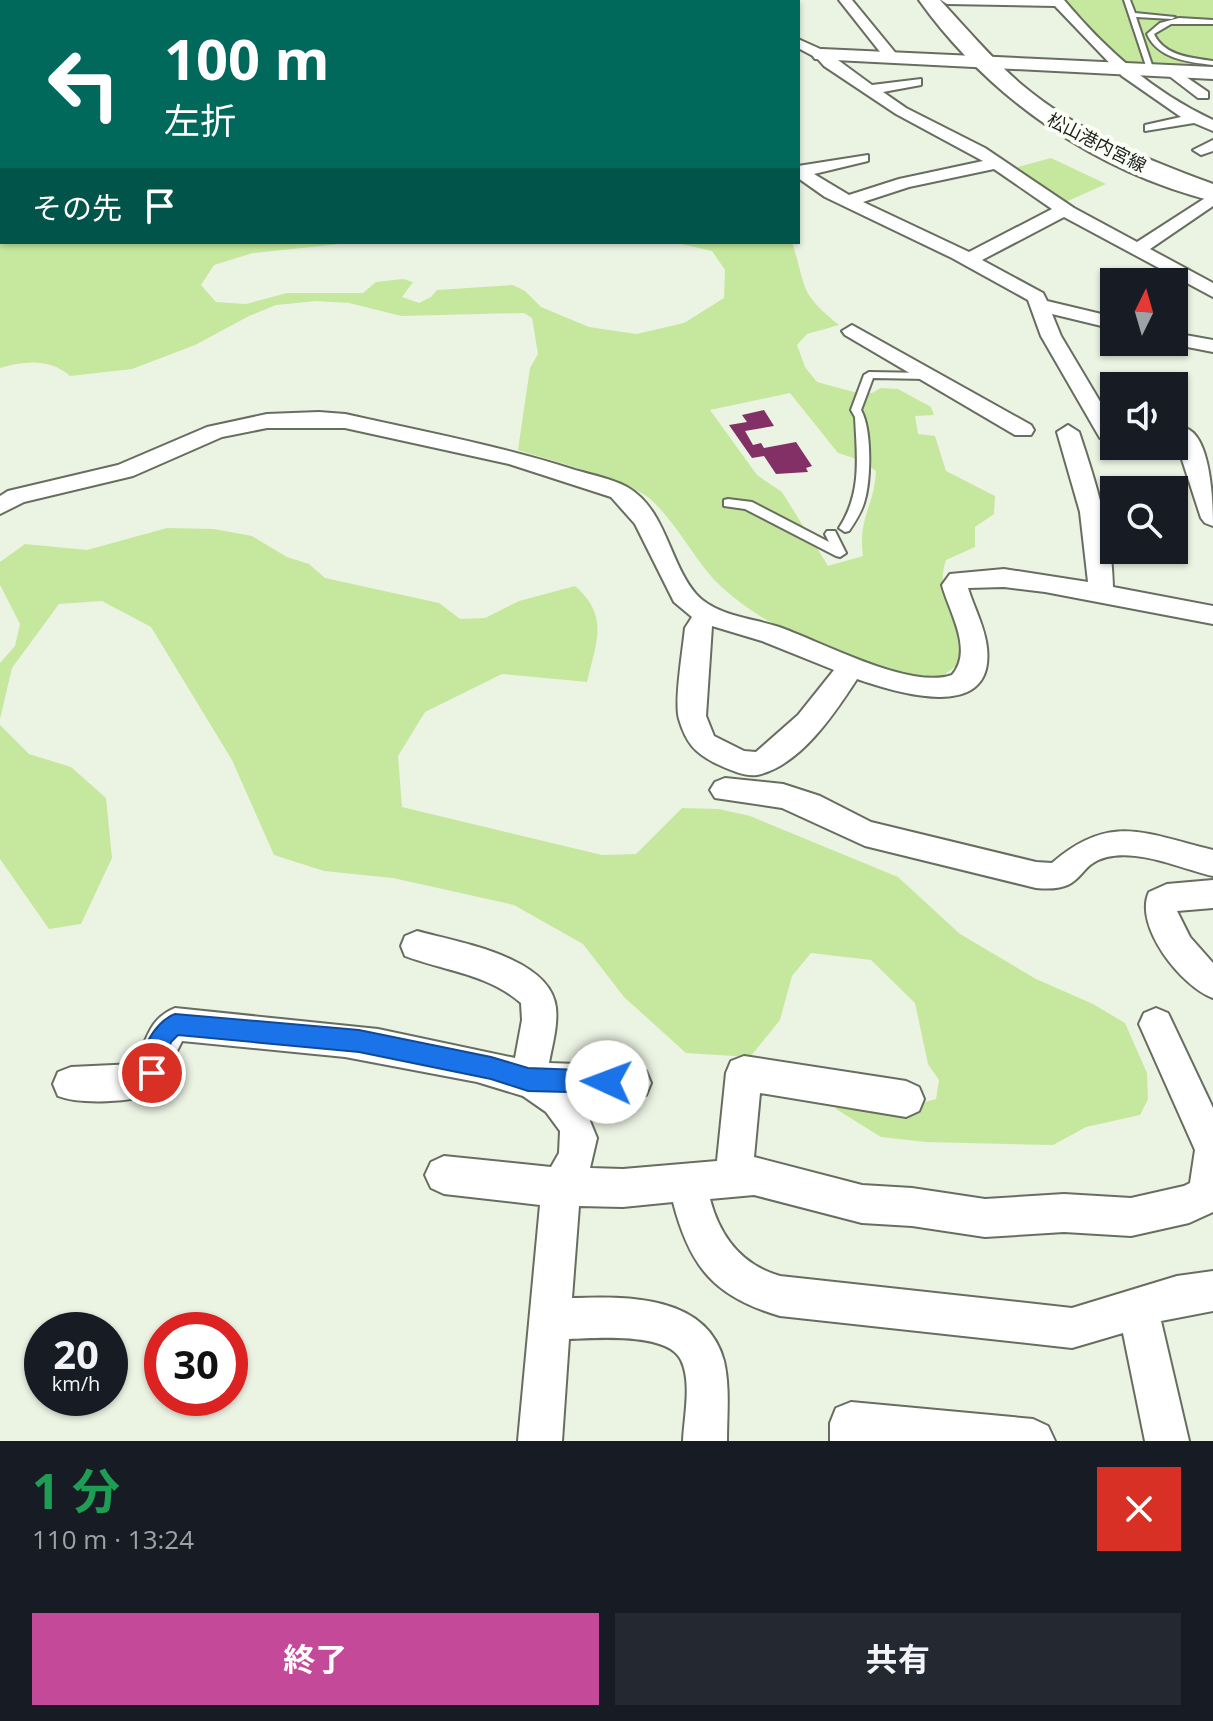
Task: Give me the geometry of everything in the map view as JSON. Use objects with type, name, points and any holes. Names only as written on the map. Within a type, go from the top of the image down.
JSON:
[{"type":"main road","name":"松山港内宮線","points":[[929,0],[987,64],[1028,102],[1063,126],[1120,156],[1213,195]]},
{"type":"street","points":[[845,0],[893,59]]},
{"type":"street","points":[[947,0],[1058,1],[1121,71],[1149,92],[1213,126]]},
{"type":"street","points":[[800,44],[901,111],[979,151],[1065,209],[1213,291]]},
{"type":"street","points":[[822,61],[893,59],[1121,71],[1211,72]]},
{"type":"street","points":[[1173,72],[1203,95]]},
{"type":"street","points":[[870,90],[916,82]]},
{"type":"street","points":[[1151,128],[1195,118]]},
{"type":"street","points":[[926,163],[979,151]]},
{"type":"street","points":[[800,172],[862,158]]},
{"type":"street","points":[[847,201],[905,183],[997,163]]},
{"type":"street","points":[[800,173],[847,201],[1036,297],[1051,336],[1100,415]]},
{"type":"street","points":[[1139,249],[1213,195]]},
{"type":"street","points":[[968,260],[1065,209]]},
{"type":"street","points":[[1164,264],[1213,271]]},
{"type":"street","points":[[1039,305],[1100,320]]},
{"type":"street","points":[[852,331],[931,377],[1046,431],[1097,526],[1102,558],[1101,596]]},
{"type":"street","points":[[1188,342],[1213,346]]},
{"type":"street","points":[[0,506],[16,496],[125,471],[225,430],[267,421],[345,421],[514,458],[619,492],[634,503],[649,526],[684,596],[707,614],[851,666],[933,689],[947,689],[962,682],[971,670],[974,641],[955,585],[959,580],[1004,578],[1213,615]]},
{"type":"street","points":[[986,429],[1100,433]]},
{"type":"street","points":[[1188,435],[1213,436]]},
{"type":"street","points":[[1188,455],[1213,518]]},
{"type":"street","points":[[707,614],[698,628],[692,716],[703,743],[745,763],[758,764],[767,760],[829,701],[851,666]]},
{"type":"street","points":[[725,754],[722,795],[783,796],[809,805],[865,833],[1036,875],[1058,877],[1093,849],[1105,844],[1136,845],[1213,863]]},
{"type":"street","points":[[1213,894],[1167,898],[1160,902],[1160,914],[1169,935],[1213,983]]},
{"type":"street","points":[[417,946],[506,973],[532,991],[539,1006],[528,1080]]},
{"type":"street","points":[[71,1084],[143,1081],[152,1073],[161,1036],[175,1024],[359,1041],[491,1068],[546,1089],[563,1104],[578,1128],[577,1156],[561,1187],[540,1441]]},
{"type":"street","points":[[444,1175],[561,1187],[623,1188],[688,1184],[734,1177],[771,1178],[862,1204],[912,1207],[985,1218],[1064,1213],[1131,1217],[1209,1201],[1213,1149],[1156,1024]]},
{"type":"street","points":[[734,1177],[744,1073],[906,1099]]},
{"type":"street","points":[[528,1080],[633,1083]]},
{"type":"street","points":[[688,1184],[694,1217],[710,1251],[725,1269],[760,1292],[1060,1328],[1101,1322],[1190,1291],[1213,1291]]},
{"type":"street","points":[[1138,1310],[1167,1441]]},
{"type":"street","points":[[550,1319],[651,1321],[677,1330],[695,1342],[702,1354],[704,1373],[705,1441]]},
{"type":"street","points":[[852,1441],[851,1423],[1033,1441]]},
{"type":"lane","points":[[1127,0],[1152,72]]},
{"type":"lane","points":[[1132,15],[1213,20]]},
{"type":"lane","points":[[1150,38],[1152,30],[1162,24],[1213,20]]},
{"type":"lane","points":[[1139,37],[1150,38],[1168,52],[1211,72]]},
{"type":"lane","points":[[845,528],[855,515],[863,495],[860,417],[856,410],[869,375],[913,374],[931,377]]},
{"type":"lane","points":[[728,503],[748,505],[840,553],[831,534]]},
{"type":"green space","points":[[1065,0],[1213,0],[1213,70],[1128,68]]},
{"type":"green space","points":[[1051,158],[1106,184],[1061,204],[1010,169]]},
{"type":"green space","points":[[0,244],[339,244],[253,253],[214,265],[201,285],[216,302],[246,304],[287,293],[363,293],[376,282],[403,279],[413,282],[402,297],[419,303],[437,290],[513,285],[525,291],[541,307],[589,327],[636,334],[684,323],[724,298],[725,270],[712,251],[682,244],[793,244],[810,297],[839,325],[807,334],[797,345],[805,367],[817,382],[854,392],[898,389],[931,407],[934,415],[915,416],[918,434],[935,436],[946,471],[995,496],[994,514],[975,527],[975,547],[946,560],[943,571],[944,588],[959,616],[963,631],[959,664],[938,679],[911,677],[848,660],[815,646],[754,612],[729,594],[710,575],[666,516],[639,491],[518,450],[530,368],[538,354],[532,318],[524,313],[401,316],[349,303],[316,301],[276,305],[195,345],[132,369],[70,376],[54,366],[18,364],[0,368]],"holes":[[[790,393],[838,453],[860,460],[876,471],[864,521],[863,556],[828,566],[782,492],[757,475],[710,410]]]},
{"type":"green space","points":[[167,528],[214,529],[252,536],[287,557],[309,564],[325,578],[439,603],[460,619],[485,618],[519,601],[575,586],[586,597],[597,619],[598,631],[587,682],[502,674],[425,712],[398,756],[402,807],[602,855],[636,854],[682,808],[719,809],[750,816],[898,877],[960,934],[1036,979],[1093,1004],[1125,1023],[1147,1073],[1148,1099],[1140,1115],[1086,1127],[1053,1145],[926,1142],[881,1137],[836,1109],[840,1099],[914,1105],[936,1099],[939,1080],[928,1064],[915,1003],[871,960],[811,953],[792,976],[780,1020],[750,1057],[686,1053],[624,997],[583,944],[514,905],[393,878],[324,871],[274,855],[232,760],[151,627],[102,601],[59,604],[12,668],[0,719],[0,663],[15,646],[20,624],[0,585],[0,562],[25,544],[87,550]]},
{"type":"green space","points":[[0,725],[29,754],[71,767],[106,798],[112,858],[81,924],[49,929],[0,859]]},
{"type":"building","points":[[764,410],[774,426],[745,431],[753,445],[761,443],[764,448],[796,442],[812,466],[806,468],[808,472],[776,474],[764,456],[752,458],[729,425],[747,422],[742,415]]},
{"type":"route","points":[[152,1073],[161,1036],[175,1024],[359,1041],[491,1068],[528,1080],[607,1082]]}]
